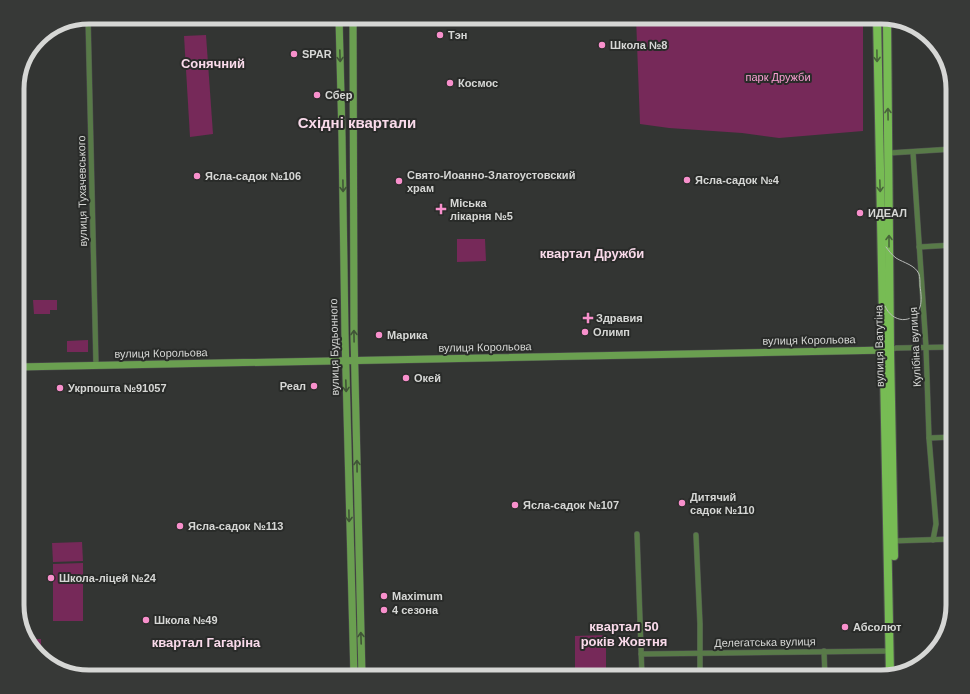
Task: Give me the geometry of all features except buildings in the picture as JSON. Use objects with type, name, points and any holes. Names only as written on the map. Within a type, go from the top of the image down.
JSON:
[{"type":"main road","name":"вулиця Будьонного","points":[[339,24],[345,360],[354,670]]},
{"type":"main road","name":"вулиця Будьонного","points":[[353,24],[355,360],[362,670]]},
{"type":"main road","name":"вулиця Ватутіна","points":[[877,24],[895,669]]},
{"type":"main road","name":"вулиця Ватутіна","points":[[887,25],[889,153],[887,350]]},
{"type":"main road","name":"вулиця Корольова","points":[[24,367],[887,350]]},
{"type":"main road","name":"вулиця Ватутіна","points":[[890,669],[891,541]]},
{"type":"street","name":"вулиця Тухачевського","points":[[88,24],[96,365]]},
{"type":"street","points":[[889,153],[946,150]]},
{"type":"street","name":"Кулібіна вулиця","points":[[913,152],[926,347],[929,438],[936,524],[933,540]]},
{"type":"street","points":[[919,247],[946,245]]},
{"type":"street","name":"вулиця Корольова","points":[[887,350],[896,348],[946,347]]},
{"type":"street","points":[[929,438],[946,437]]},
{"type":"street","points":[[637,534],[642,670]]},
{"type":"street","points":[[696,535],[700,624],[700,670]]},
{"type":"street","points":[[891,541],[946,539]]},
{"type":"street","points":[[824,651],[825,670]]},
{"type":"street","name":"Делегатська вулиця","points":[[641,654],[890,651]]},
{"type":"green space","name":"парк Дружби","points":[[636,24],[863,24],[863,131],[779,138],[742,133],[669,128],[640,124]]},
{"type":"green space","points":[[206,35],[213,134],[190,137],[184,36]]},
{"type":"green space","points":[[457,239],[485,239],[486,261],[457,262]]},
{"type":"green space","points":[[33,300],[57,300],[57,310],[50,310],[50,314],[34,314]]},
{"type":"green space","points":[[88,340],[88,352],[67,352],[67,341]]},
{"type":"green space","points":[[82,542],[83,561],[53,562],[52,543]]},
{"type":"green space","points":[[83,563],[83,621],[53,621],[53,564]]},
{"type":"green space","points":[[606,635],[606,670],[575,670],[575,636]]},
{"type":"green space","points":[[34,639],[41,639],[41,649]]},
{"type":"tram line","points":[[885,306],[892,316],[902,320],[913,317],[917,313],[921,300],[919,274],[912,266],[896,258],[886,247]]},
{"type":"place","name":"Тэн","points":[[440,35]]},
{"type":"place","name":"Школа №8","points":[[602,45]]},
{"type":"place","name":"SPAR","points":[[294,54]]},
{"type":"place","name":"Космос","points":[[450,83]]},
{"type":"place","name":"Сбер","points":[[317,95]]},
{"type":"place","name":"Ясла-садок №106","points":[[197,176]]},
{"type":"place","name":"Ясла-садок №4","points":[[687,180]]},
{"type":"place","name":"Свято-Иоанно-Златоустовский храм","points":[[399,181]]},
{"type":"place","name":"Міська лікарня №5","points":[[441,209]]},
{"type":"place","name":"ИДЕАЛ","points":[[860,213]]},
{"type":"place","name":"Здравия","points":[[588,318]]},
{"type":"place","name":"Олимп","points":[[585,332]]},
{"type":"place","name":"Марика","points":[[379,335]]},
{"type":"place","name":"Окей","points":[[406,378]]},
{"type":"place","name":"Реал","points":[[314,386]]},
{"type":"place","name":"Укрпошта №91057","points":[[60,388]]},
{"type":"place","name":"Дитячий садок №110","points":[[682,503]]},
{"type":"place","name":"Ясла-садок №107","points":[[515,505]]},
{"type":"place","name":"Ясла-садок №113","points":[[180,526]]},
{"type":"place","name":"Школа-ліцей №24","points":[[51,578]]},
{"type":"place","name":"Maximum","points":[[384,596]]},
{"type":"place","name":"4 сезона","points":[[384,610]]},
{"type":"place","name":"Школа №49","points":[[146,620]]},
{"type":"place","name":"Абсолют","points":[[845,627]]},
{"type":"district","name":"Сонячний","points":[[213,63]]},
{"type":"district","name":"Східні квартали","points":[[357,123]]},
{"type":"district","name":"квартал Дружби","points":[[592,253]]},
{"type":"district","name":"квартал 50 років Жовтня","points":[[624,634]]},
{"type":"district","name":"квартал Гагаріна","points":[[206,642]]}]
